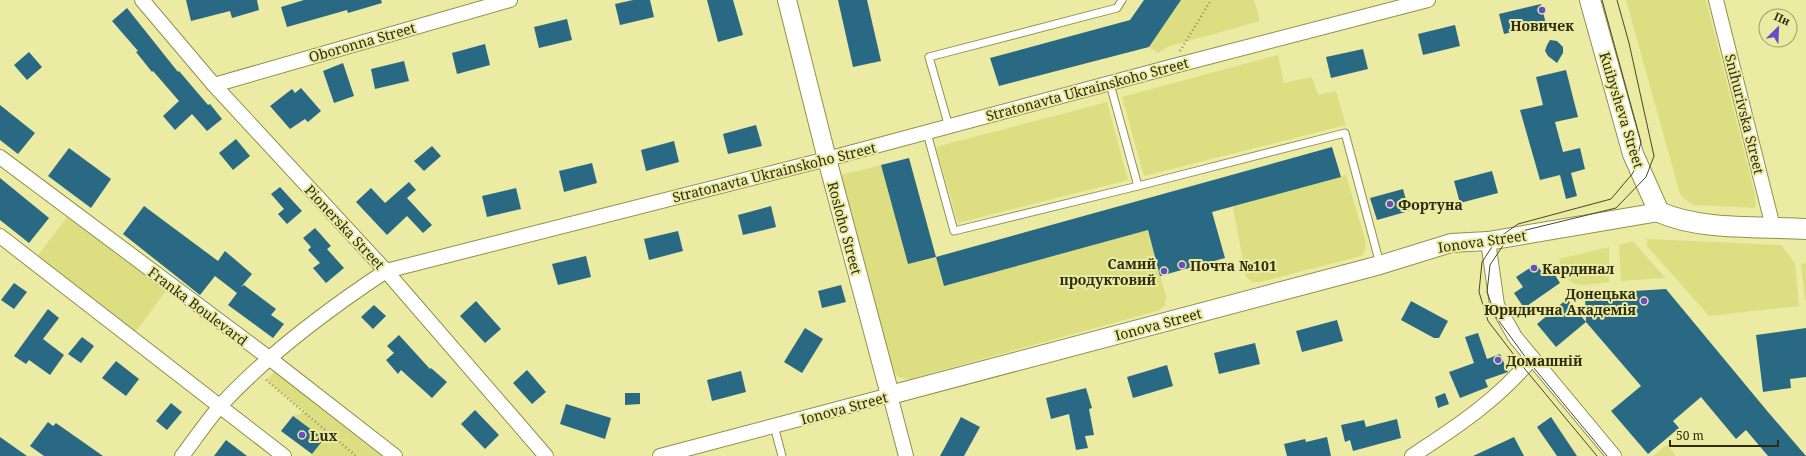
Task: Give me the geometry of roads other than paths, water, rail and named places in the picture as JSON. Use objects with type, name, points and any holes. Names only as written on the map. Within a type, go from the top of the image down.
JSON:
[{"type":"main road","name":"Kuibysheva Street","points":[[1590,0],[1633,154],[1659,212]]},
{"type":"main road","points":[[1659,212],[1677,220],[1699,224],[1806,229]]},
{"type":"street","name":"Pionerska Street","points":[[142,0],[214,85],[386,271],[546,456]]},
{"type":"street","name":"Oboronna Street","points":[[214,85],[510,0]]},
{"type":"street","name":"Rosloho Street","points":[[787,0],[827,159],[906,456]]},
{"type":"street","name":"Stratonavta Ukrainskoho Street","points":[[182,456],[220,406],[255,370],[348,296],[386,271],[927,133],[1170,67],[1428,0]]},
{"type":"street","name":"Snihurivska Street","points":[[1716,0],[1773,227]]},
{"type":"street","name":"Franka Boulevard","points":[[0,157],[269,358],[395,456]]},
{"type":"street","name":"Ionova Street","points":[[660,456],[1380,265],[1451,242],[1488,241],[1659,212]]},
{"type":"street","points":[[0,236],[284,456]]},
{"type":"street","points":[[1488,241],[1497,305],[1515,337],[1614,456]]},
{"type":"street","points":[[1412,456],[1463,423],[1515,379],[1532,358]]},
{"type":"lane","points":[[949,127],[929,57],[1117,8],[1122,0]]},
{"type":"lane","points":[[1110,84],[1138,186]]},
{"type":"lane","points":[[927,133],[954,231],[1345,133],[1380,265]]},
{"type":"lane","points":[[774,426],[782,456]]},
{"type":"tram line","points":[[1597,456],[1524,368],[1488,321],[1479,292],[1482,262],[1498,238],[1518,224],[1611,199],[1633,173],[1641,142],[1602,0]]},
{"type":"tram line","points":[[1607,456],[1529,362],[1496,317],[1487,292],[1490,265],[1504,244],[1522,231],[1616,208],[1646,177],[1654,156],[1629,43],[1617,0]]},
{"type":"place","name":"Новичек","points":[[1542,10]]},
{"type":"place","name":"Фортуна","points":[[1390,204]]},
{"type":"place","name":"Почта №101","points":[[1182,265]]},
{"type":"place","name":"Кардинал","points":[[1534,268]]},
{"type":"place","name":"Самий продуктовий","points":[[1164,271]]},
{"type":"place","name":"Донецька Юридична Академія","points":[[1644,301]]},
{"type":"place","name":"Домашній","points":[[1498,360]]},
{"type":"place","name":"Lux","points":[[302,435]]}]
